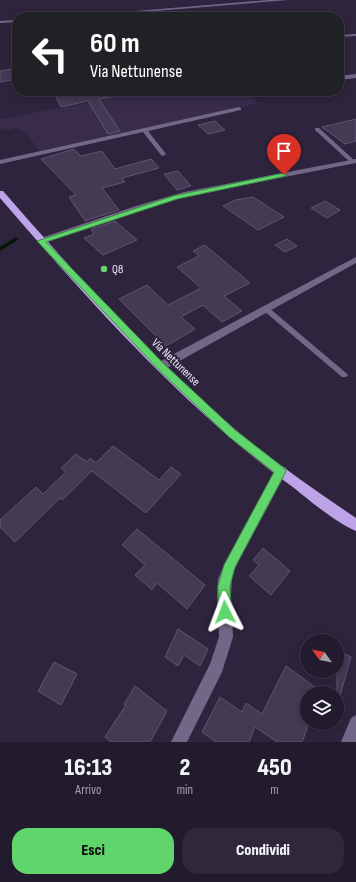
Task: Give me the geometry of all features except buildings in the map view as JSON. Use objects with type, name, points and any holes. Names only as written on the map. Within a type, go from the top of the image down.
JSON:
[{"type":"main road","name":"Via Nettunense","points":[[0,193],[41,241],[161,366],[232,433],[281,471],[356,525]]},
{"type":"street","points":[[137,12],[286,0]]},
{"type":"street","points":[[0,22],[12,21]]},
{"type":"street","points":[[344,36],[356,35]]},
{"type":"street","points":[[344,77],[356,76]]},
{"type":"street","points":[[0,162],[239,109]]},
{"type":"street","points":[[144,130],[163,154]]},
{"type":"street","points":[[41,241],[139,208],[187,194],[354,161]]},
{"type":"street","points":[[161,366],[356,260]]},
{"type":"street","points":[[179,742],[222,654],[226,629],[224,594],[225,580],[230,565],[281,471]]},
{"type":"street","points":[[349,742],[356,723]]},
{"type":"lane","points":[[317,130],[354,161]]},
{"type":"lane","points":[[266,309],[344,375]]},
{"type":"shaded area","points":[[95,96],[250,96],[259,103],[39,151],[26,132],[15,128],[8,130],[0,128],[0,119],[99,101]]},
{"type":"waterway","points":[[0,249],[16,239]]},
{"type":"place","name":"Q8","points":[[104,269]]},
{"type":"route","points":[[225,612],[224,586],[232,559],[281,471],[232,433],[161,366],[41,241],[176,197],[284,175]]}]
